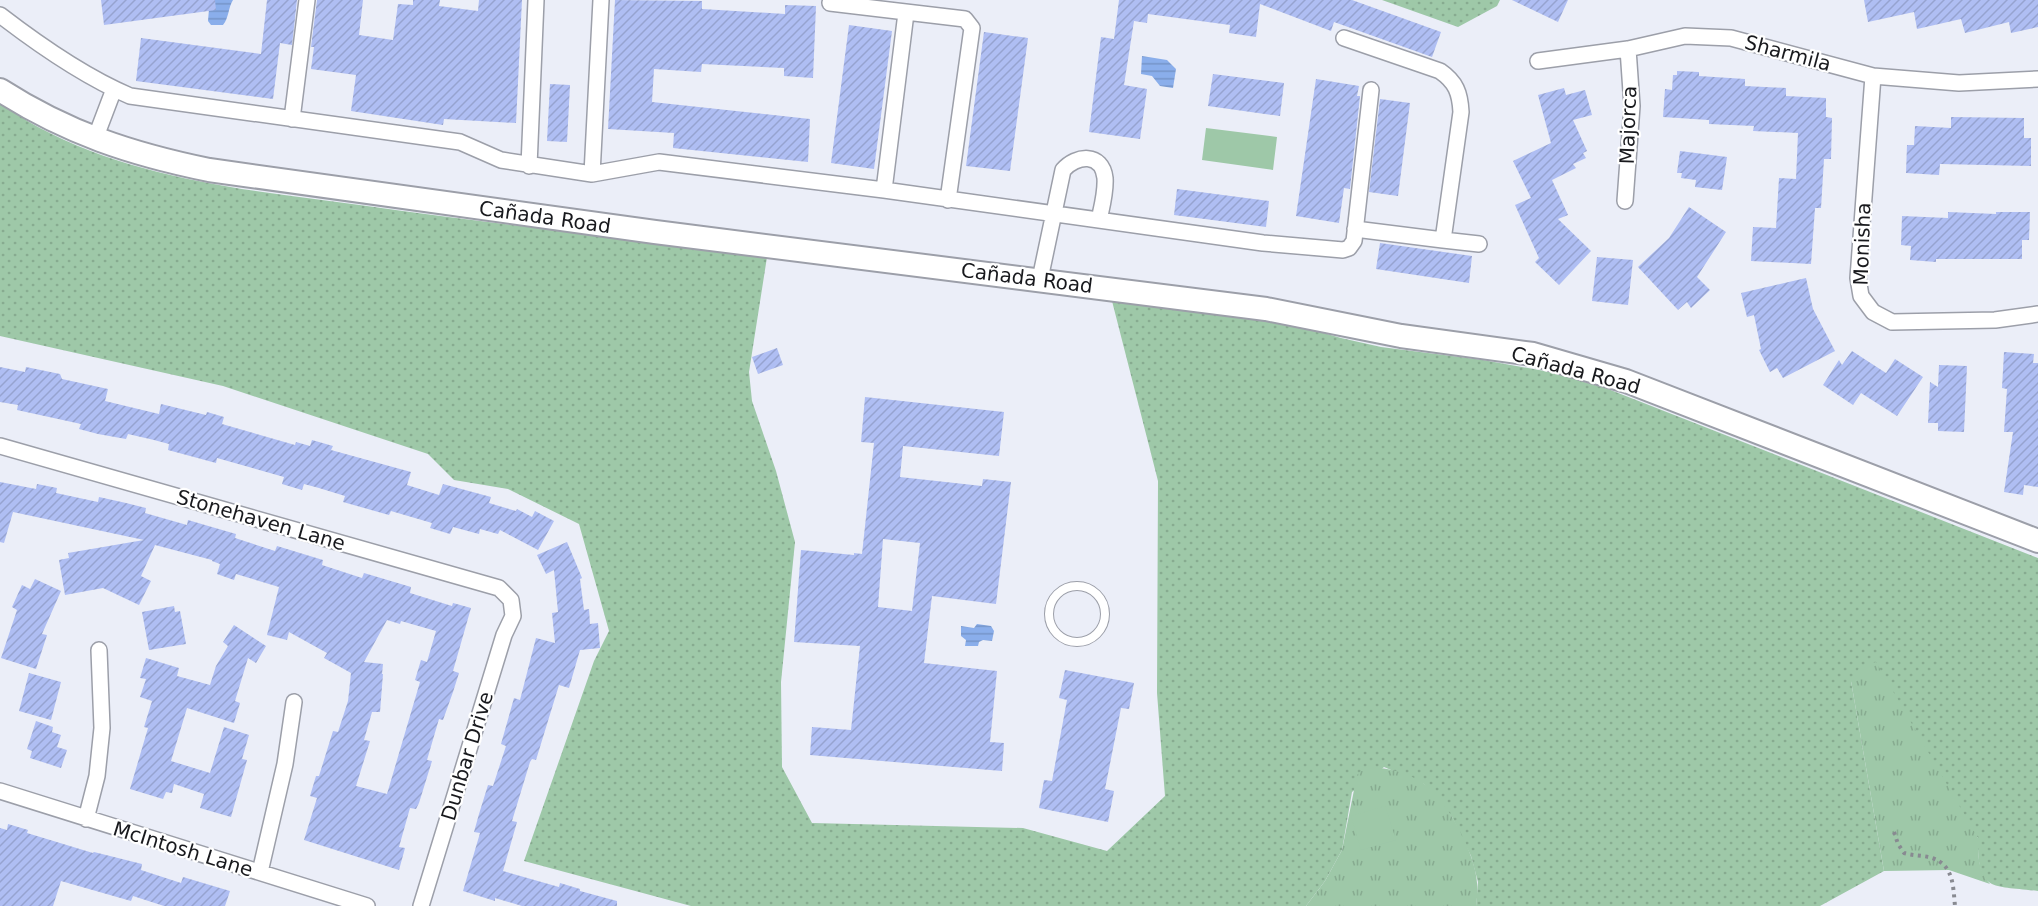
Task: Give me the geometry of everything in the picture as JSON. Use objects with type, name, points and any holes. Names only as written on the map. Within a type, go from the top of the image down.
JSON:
[{"type":"street","points":[[292,119],[307,0]]},
{"type":"street","points":[[530,165],[537,0]]},
{"type":"street","points":[[592,174],[601,0]]},
{"type":"street","points":[[830,3],[965,19],[972,28],[948,200]]},
{"type":"street","points":[[884,190],[906,13]]},
{"type":"street","points":[[0,15],[114,89],[130,96],[460,142],[501,160],[592,174],[659,162],[884,190],[1263,243],[1343,250],[1349,248],[1354,242],[1371,90]]},
{"type":"street","name":"Sharmila","points":[[1539,62],[1628,49],[1685,36],[1731,38],[1873,76],[1959,83],[2038,79]]},
{"type":"street","points":[[1344,38],[1440,71],[1456,86],[1460,97],[1461,112],[1443,240]]},
{"type":"street","name":"Majorca","points":[[1625,201],[1632,106],[1628,49]]},
{"type":"street","name":"Monisha","points":[[1873,76],[1857,278],[1861,296],[1873,312],[1892,321],[1995,320],[2038,314]]},
{"type":"street","points":[[95,139],[114,89]]},
{"type":"street","name":"Cañada Road","points":[[0,90],[52,120],[95,139],[143,155],[209,170],[655,232],[1266,309],[1401,336],[1533,354],[1626,381],[2038,541]]},
{"type":"street","points":[[1040,279],[1063,171],[1069,163],[1088,157],[1097,163],[1105,174],[1099,220]]},
{"type":"street","points":[[1355,228],[1479,244]]},
{"type":"street","name":"Stonehaven Lane","points":[[0,446],[499,588],[511,600],[514,607]]},
{"type":"street","name":"Dunbar Drive","points":[[421,906],[514,607]]},
{"type":"street","points":[[86,819],[97,776],[102,728],[99,651]]},
{"type":"street","points":[[260,872],[285,764],[294,702]]},
{"type":"street","name":"McIntosh Lane","points":[[0,791],[367,906]]},
{"type":"lane","points":[[1080,586],[1088,588],[1095,592],[1105,607],[1103,625],[1098,633],[1083,641],[1065,639],[1058,634],[1050,619],[1052,602],[1063,589],[1080,586]]},
{"type":"path","points":[[1894,832],[1904,853],[1934,859],[1946,865],[1949,870],[1955,906]]},
{"type":"green space","points":[[1382,0],[1500,0],[1497,6],[1458,27]]},
{"type":"green space","points":[[0,102],[33,124],[77,145],[116,160],[198,181],[240,189],[417,213],[767,257],[749,372],[752,401],[776,471],[795,542],[781,682],[782,767],[812,823],[1023,828],[1107,851],[1165,796],[1157,693],[1158,481],[1112,301],[1289,323],[1381,347],[1483,360],[1550,372],[1608,389],[2038,558],[2038,891],[1999,886],[1990,883],[1984,877],[1978,856],[1978,838],[1851,681],[1884,871],[1820,906],[1476,906],[1478,882],[1471,856],[1452,817],[1424,784],[1384,767],[1352,792],[1342,850],[1325,881],[1306,906],[691,906],[524,861],[594,661],[609,631],[579,524],[508,489],[454,480],[428,454],[223,386],[0,336]]},
{"type":"green space","points":[[1206,128],[1277,137],[1273,170],[1202,160]]},
{"type":"green space","points":[[1876,662],[1978,838],[1981,868],[1990,884],[1949,870],[1884,871],[1851,681],[1860,667]]},
{"type":"green space","points":[[1366,767],[1388,769],[1410,776],[1423,783],[1441,801],[1459,828],[1472,858],[1477,886],[1476,906],[1306,906],[1325,881],[1342,850],[1357,775]]},
{"type":"green space","points":[[1385,806],[1396,840],[1361,850],[1351,816]]},
{"type":"water","points":[[214,0],[233,0],[223,25],[211,25],[208,21],[209,9]]},
{"type":"water","points":[[1142,56],[1167,60],[1176,69],[1173,88],[1160,86],[1152,76],[1141,74]]},
{"type":"water","points":[[977,624],[991,626],[994,631],[992,641],[983,640],[978,646],[965,646],[966,640],[961,636],[961,626],[974,628]]},
{"type":"building","points":[[101,0],[215,0],[216,10],[104,25]]},
{"type":"building","points":[[267,0],[297,0],[292,45],[280,43],[273,99],[136,81],[141,38],[261,54]]},
{"type":"building","points":[[317,0],[363,0],[359,35],[393,40],[398,4],[413,5],[413,0],[440,0],[439,6],[478,11],[479,0],[522,0],[516,123],[444,119],[443,125],[351,111],[356,75],[311,69],[314,47],[311,47]]},
{"type":"building","points":[[615,0],[702,1],[702,9],[785,14],[785,5],[816,6],[813,78],[784,76],[784,68],[702,64],[701,72],[654,69],[652,102],[810,119],[808,162],[673,148],[674,133],[608,129]]},
{"type":"building","points":[[1119,0],[1352,0],[1441,32],[1432,57],[1334,22],[1331,31],[1260,4],[1256,37],[1229,33],[1230,25],[1148,14],[1147,23],[1134,21],[1124,85],[1147,89],[1140,139],[1089,132],[1101,37],[1114,39]]},
{"type":"building","points":[[1512,0],[1568,0],[1558,22]]},
{"type":"building","points":[[1864,0],[2038,0],[2038,27],[2011,33],[2009,22],[1965,33],[1961,19],[1917,29],[1914,12],[1868,22]]},
{"type":"building","points":[[849,25],[892,31],[874,169],[831,163]]},
{"type":"building","points":[[984,32],[1028,38],[1010,171],[966,166]]},
{"type":"building","points":[[1677,71],[1699,72],[1699,76],[1745,79],[1745,86],[1786,88],[1786,96],[1826,98],[1826,117],[1832,118],[1831,159],[1824,159],[1821,208],[1815,208],[1811,264],[1751,261],[1753,227],[1776,228],[1779,178],[1796,179],[1798,133],[1753,131],[1754,126],[1709,124],[1709,120],[1663,117],[1665,89],[1672,90],[1673,75],[1677,75]]},
{"type":"building","points":[[1213,74],[1284,83],[1280,116],[1208,106]]},
{"type":"building","points":[[1316,79],[1359,86],[1357,96],[1360,96],[1350,189],[1344,188],[1339,223],[1296,216]]},
{"type":"building","points":[[550,84],[570,85],[567,142],[547,141]]},
{"type":"building","points":[[1564,88],[1566,95],[1585,90],[1592,115],[1573,120],[1587,151],[1583,153],[1586,158],[1573,164],[1576,168],[1552,180],[1568,215],[1558,219],[1591,251],[1559,285],[1535,262],[1539,258],[1515,205],[1531,198],[1513,161],[1551,143],[1538,95]]},
{"type":"building","points":[[1380,99],[1410,103],[1398,196],[1369,192]]},
{"type":"building","points":[[1951,117],[2024,118],[2024,138],[2031,138],[2031,166],[1940,164],[1939,175],[1906,173],[1907,145],[1914,145],[1915,126],[1951,128]]},
{"type":"building","points":[[1680,151],[1727,157],[1722,190],[1695,187],[1696,180],[1681,178],[1682,173],[1677,173]]},
{"type":"building","points":[[1177,189],[1269,201],[1266,227],[1174,215]]},
{"type":"building","points":[[1689,207],[1726,232],[1697,277],[1710,290],[1691,308],[1687,302],[1678,310],[1638,267],[1669,238]]},
{"type":"building","points":[[1948,212],[1996,214],[1996,212],[2030,212],[2029,240],[2022,240],[2022,259],[1936,259],[1936,262],[1910,260],[1911,246],[1901,245],[1902,216],[1948,218]]},
{"type":"building","points":[[1380,243],[1472,256],[1469,283],[1376,269]]},
{"type":"building","points":[[1597,257],[1633,260],[1628,305],[1592,301]]},
{"type":"building","points":[[1806,278],[1813,309],[1835,351],[1783,378],[1777,368],[1770,372],[1759,350],[1761,349],[1754,315],[1747,317],[1741,293]]},
{"type":"building","points":[[777,348],[783,365],[758,374],[752,357]]},
{"type":"building","points":[[1852,351],[1886,373],[1895,359],[1923,377],[1897,416],[1861,393],[1853,405],[1823,385],[1839,360],[1842,365]]},
{"type":"building","points":[[2004,352],[2034,354],[2033,363],[2038,363],[2038,487],[2024,485],[2023,495],[2004,492],[2013,432],[2004,432],[2007,389],[2002,388]]},
{"type":"building","points":[[1939,365],[1967,366],[1964,432],[1938,431],[1938,423],[1928,423],[1930,382],[1938,387]]},
{"type":"building","points":[[0,367],[25,372],[26,367],[60,374],[62,379],[108,389],[105,401],[159,414],[161,404],[224,417],[222,424],[295,445],[296,442],[310,446],[312,440],[333,446],[331,450],[411,472],[407,485],[439,495],[443,484],[491,497],[489,503],[516,511],[517,509],[532,517],[535,511],[554,521],[538,550],[500,530],[498,534],[480,529],[479,534],[453,527],[450,534],[430,528],[432,523],[391,511],[389,515],[343,502],[345,496],[319,488],[304,484],[302,490],[282,484],[284,477],[217,458],[216,463],[168,450],[169,444],[128,434],[126,439],[98,434],[79,429],[81,424],[17,410],[18,405],[0,402]]},
{"type":"building","points":[[865,397],[1004,412],[999,456],[903,446],[900,477],[982,486],[983,479],[1011,482],[996,604],[932,596],[924,663],[997,671],[990,742],[1004,743],[1002,771],[810,755],[812,727],[851,730],[860,646],[794,642],[801,550],[862,554],[874,443],[861,442]],"holes":[[[883,539],[920,543],[912,611],[878,607]]]},
{"type":"building","points":[[0,482],[36,489],[37,484],[57,488],[56,493],[98,502],[99,497],[146,508],[145,513],[187,525],[188,520],[236,534],[235,538],[275,551],[277,546],[323,560],[322,565],[362,578],[364,573],[411,587],[410,593],[452,606],[453,603],[471,608],[453,671],[459,673],[443,720],[439,719],[427,760],[432,761],[419,803],[416,809],[410,808],[399,847],[405,848],[399,870],[304,840],[317,798],[310,796],[316,776],[319,776],[333,731],[338,732],[348,701],[351,673],[324,658],[327,653],[289,632],[287,640],[267,635],[279,587],[236,574],[234,580],[217,574],[220,564],[212,560],[155,545],[141,576],[151,581],[139,605],[103,588],[65,595],[59,560],[69,558],[68,553],[144,540],[13,512],[4,543],[0,542]],"holes":[[[387,620],[400,624],[401,621],[436,631],[427,662],[421,660],[415,680],[420,682],[387,794],[356,786],[370,741],[364,740],[372,712],[380,712],[383,674],[383,664],[364,662]]]},
{"type":"building","points":[[567,542],[582,578],[580,579],[584,610],[589,609],[590,624],[598,623],[600,648],[580,650],[569,688],[559,685],[536,760],[532,759],[530,762],[512,821],[517,822],[503,871],[559,887],[560,883],[580,889],[580,891],[617,901],[617,906],[522,906],[495,898],[495,901],[463,891],[480,833],[474,832],[479,814],[488,785],[493,786],[506,746],[501,744],[514,698],[520,700],[536,638],[555,643],[552,613],[558,612],[554,570],[546,574],[537,555]]},
{"type":"building","points":[[35,579],[61,591],[42,634],[47,635],[36,669],[1,658],[17,610],[12,607],[22,585],[30,589]]},
{"type":"building","points":[[174,606],[175,612],[180,611],[186,644],[149,650],[142,612]]},
{"type":"building","points":[[234,625],[266,646],[256,663],[248,658],[235,701],[240,703],[234,723],[187,708],[171,761],[210,773],[224,727],[249,735],[242,759],[247,760],[231,817],[200,808],[204,794],[174,784],[172,793],[166,792],[163,799],[130,789],[148,728],[144,727],[152,701],[140,697],[146,679],[140,678],[146,658],[179,668],[177,676],[210,685],[216,666],[228,646],[223,642]]},
{"type":"building","points":[[1065,670],[1134,683],[1129,709],[1121,708],[1105,789],[1114,791],[1108,822],[1039,808],[1044,780],[1052,781],[1067,700],[1059,698]]},
{"type":"building","points":[[29,673],[61,682],[51,720],[19,711]]},
{"type":"building","points":[[36,721],[53,727],[52,732],[61,735],[57,747],[67,750],[61,768],[30,758],[32,751],[27,749]]},
{"type":"building","points":[[8,824],[28,830],[27,833],[93,853],[142,864],[141,870],[181,883],[183,877],[230,891],[225,906],[164,906],[133,896],[131,901],[61,881],[53,906],[0,906],[0,828],[7,830]]}]
